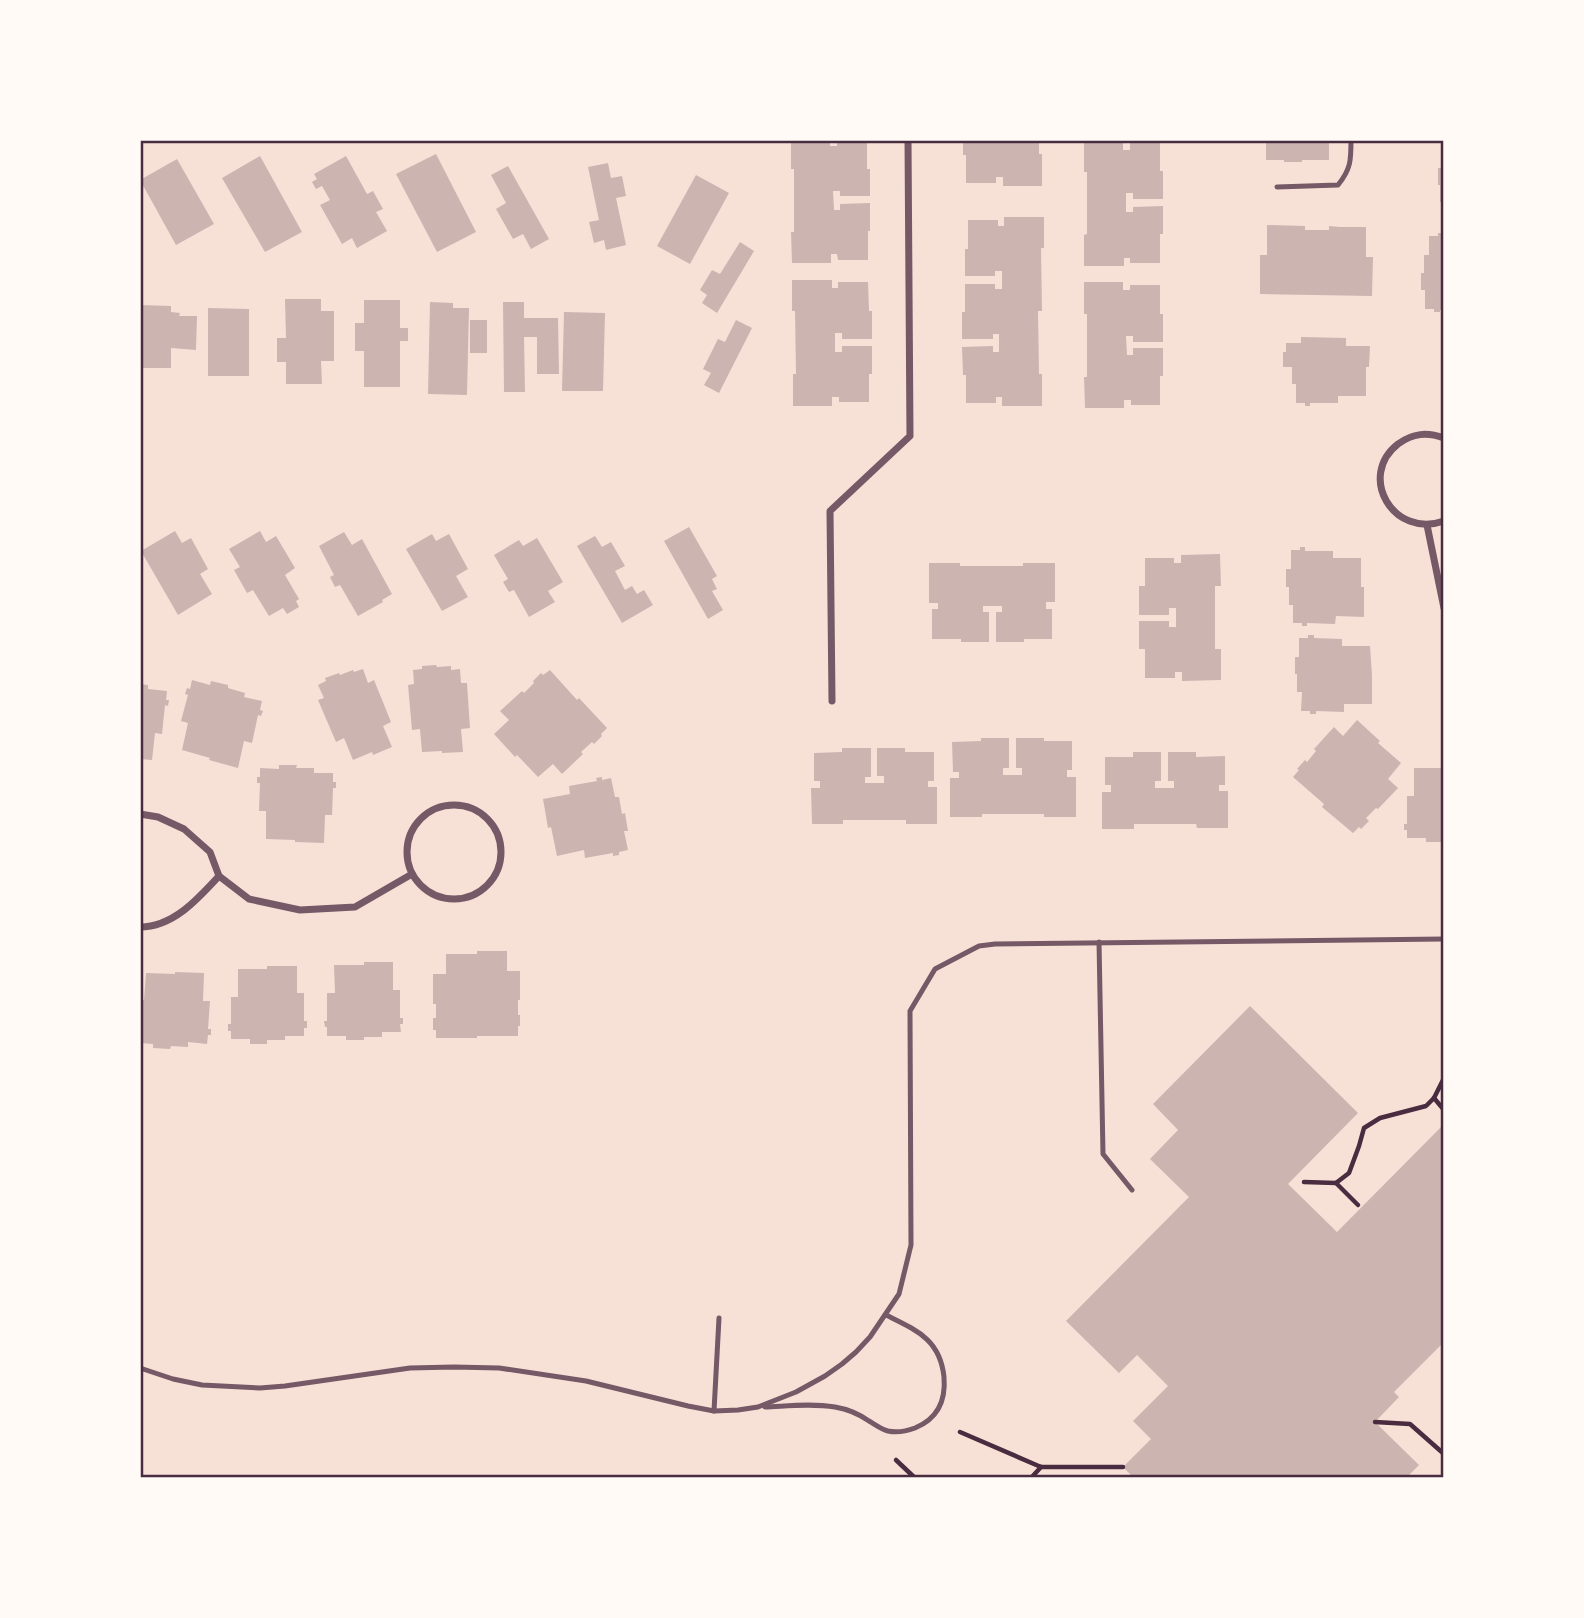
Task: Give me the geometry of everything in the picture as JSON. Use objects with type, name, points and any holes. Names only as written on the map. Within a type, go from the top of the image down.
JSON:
[{"type":"street","points":[[832,701],[830,511],[910,436],[908,140]]},
{"type":"street","points":[[1444,438],[1432,434],[1417,434],[1404,440],[1393,448],[1384,460],[1381,474],[1381,488],[1386,502],[1395,513],[1407,521],[1427,524],[1444,521]]},
{"type":"street","points":[[1427,524],[1444,608]]},
{"type":"street","points":[[448,805],[471,807],[490,820],[501,840],[501,863],[490,884],[472,897],[449,900],[427,891],[412,874],[406,852],[412,830],[427,813],[448,805]]},
{"type":"street","points":[[140,814],[158,817],[184,829],[210,852],[219,876],[249,899],[300,910],[355,907],[412,874]]},
{"type":"street","points":[[140,927],[174,917],[197,900],[219,876]]},
{"type":"lane","points":[[1277,187],[1338,185],[1347,174],[1351,162],[1351,140]]},
{"type":"lane","points":[[758,1407],[796,1392],[842,1364],[870,1337],[899,1294],[911,1245],[910,1011],[935,969],[979,946],[995,944],[1444,939]]},
{"type":"lane","points":[[1099,942],[1103,1154],[1132,1190]]},
{"type":"lane","points":[[140,1368],[202,1385],[260,1388],[410,1368],[499,1368],[586,1381],[715,1410],[816,1405],[836,1407],[854,1412],[888,1431],[911,1430],[931,1419],[938,1410],[943,1400],[943,1369],[930,1340],[886,1315]]},
{"type":"lane","points":[[715,1410],[719,1318]]},
{"type":"path","points":[[1304,1182],[1336,1183],[1349,1173],[1364,1128],[1380,1118],[1426,1106],[1434,1098],[1444,1078]]},
{"type":"path","points":[[1434,1098],[1444,1110]]},
{"type":"path","points":[[1336,1183],[1358,1205]]},
{"type":"path","points":[[1375,1422],[1409,1424],[1444,1454]]},
{"type":"path","points":[[960,1432],[1041,1467],[1123,1467]]},
{"type":"path","points":[[896,1460],[915,1478]]},
{"type":"path","points":[[1031,1478],[1041,1467]]},
{"type":"building","points":[[791,140],[830,140],[830,146],[837,146],[837,140],[867,140],[870,196],[840,196],[840,191],[833,191],[834,210],[840,210],[840,204],[870,203],[868,260],[838,260],[837,254],[831,254],[831,263],[792,263],[794,169],[791,169]]},
{"type":"building","points":[[963,140],[1039,140],[1042,186],[1003,186],[1003,177],[996,177],[996,183],[966,183]]},
{"type":"building","points":[[1084,140],[1123,140],[1123,150],[1130,150],[1130,143],[1160,143],[1163,199],[1133,199],[1133,193],[1126,193],[1126,212],[1133,212],[1133,207],[1163,206],[1160,263],[1130,263],[1130,258],[1124,258],[1124,266],[1084,266],[1087,172],[1084,172]]},
{"type":"building","points":[[1266,140],[1329,140],[1329,160],[1266,160]]},
{"type":"building","points":[[436,154],[476,232],[437,252],[396,174]]},
{"type":"building","points":[[260,156],[302,232],[265,252],[222,178]]},
{"type":"building","points":[[346,156],[367,194],[373,191],[383,209],[376,212],[387,231],[357,248],[352,238],[342,244],[320,205],[330,200],[322,186],[316,189],[312,182],[317,179],[314,174]]},
{"type":"building","points":[[177,159],[214,224],[176,245],[140,180]]},
{"type":"building","points":[[608,163],[611,178],[622,176],[626,196],[616,198],[626,245],[606,250],[604,240],[594,243],[589,222],[599,220],[588,167]]},
{"type":"building","points":[[508,166],[549,239],[531,249],[523,234],[513,239],[496,209],[506,203],[491,175]]},
{"type":"building","points":[[1438,168],[1444,168],[1444,203],[1440,202]]},
{"type":"building","points":[[696,175],[729,193],[690,264],[657,246]]},
{"type":"building","points":[[1004,217],[1044,217],[1044,248],[1041,248],[1042,311],[1038,311],[1042,406],[1002,406],[1002,397],[996,397],[996,403],[966,403],[962,347],[993,346],[993,352],[999,352],[999,334],[993,334],[993,339],[962,339],[965,284],[995,284],[995,289],[1002,289],[1002,271],[995,271],[995,276],[965,276],[968,220],[998,220],[998,226],[1004,226]]},
{"type":"building","points":[[1267,225],[1305,226],[1305,230],[1329,230],[1329,226],[1366,227],[1366,257],[1373,257],[1372,296],[1260,294],[1260,255],[1267,255]]},
{"type":"building","points":[[1438,233],[1443,233],[1444,236],[1444,310],[1434,312],[1434,309],[1425,309],[1421,273],[1424,273],[1424,255],[1429,255],[1429,236],[1438,236]]},
{"type":"building","points":[[740,242],[754,251],[717,313],[702,303],[707,295],[700,290],[712,270],[720,274]]},
{"type":"building","points":[[792,280],[832,280],[832,288],[838,288],[838,282],[868,282],[872,339],[842,339],[842,333],[835,333],[835,352],[842,352],[842,346],[872,346],[869,402],[839,402],[839,397],[832,397],[832,406],[793,406],[793,374],[796,374]]},
{"type":"building","points":[[1084,282],[1123,282],[1123,290],[1130,290],[1130,285],[1160,285],[1163,342],[1133,342],[1133,336],[1126,336],[1127,355],[1133,355],[1133,348],[1163,348],[1160,405],[1131,405],[1131,400],[1124,400],[1124,408],[1085,408],[1087,314],[1084,314]]},
{"type":"building","points":[[285,299],[321,299],[321,311],[334,311],[334,361],[321,361],[322,384],[286,384],[286,362],[277,362],[277,338],[286,338]]},
{"type":"building","points":[[364,300],[400,300],[400,328],[408,328],[408,341],[400,341],[400,387],[364,387],[364,351],[355,351],[355,323],[364,323]]},
{"type":"building","points":[[430,302],[453,303],[453,308],[469,308],[467,395],[428,394]]},
{"type":"building","points":[[503,302],[524,302],[524,318],[558,318],[559,374],[537,374],[537,337],[524,337],[525,392],[504,392]]},
{"type":"building","points":[[140,305],[171,306],[171,312],[180,313],[179,316],[197,316],[196,350],[171,348],[171,368],[140,368]]},
{"type":"building","points":[[208,308],[249,309],[249,376],[208,376]]},
{"type":"building","points":[[564,312],[605,313],[603,391],[562,391]]},
{"type":"building","points":[[470,320],[487,320],[487,353],[470,353]]},
{"type":"building","points":[[736,320],[752,328],[719,393],[704,385],[711,373],[703,369],[718,339],[725,342]]},
{"type":"building","points":[[1301,337],[1346,338],[1346,346],[1370,346],[1369,367],[1366,367],[1366,396],[1338,396],[1338,403],[1310,403],[1310,406],[1296,403],[1292,367],[1283,367],[1283,352],[1286,352],[1286,343],[1301,343]]},
{"type":"building","points":[[689,527],[717,576],[712,579],[717,589],[712,591],[723,610],[708,619],[664,541]]},
{"type":"building","points":[[175,531],[182,543],[191,538],[208,569],[200,574],[212,594],[178,615],[141,551]]},
{"type":"building","points":[[260,531],[266,542],[276,536],[295,568],[285,575],[299,599],[296,601],[299,607],[287,614],[283,608],[269,616],[253,590],[247,593],[234,570],[240,567],[229,549]]},
{"type":"building","points":[[344,532],[352,545],[362,539],[392,594],[358,616],[340,585],[335,587],[330,577],[334,575],[319,546]]},
{"type":"building","points":[[432,534],[436,541],[449,534],[468,569],[456,576],[468,597],[442,611],[406,549]]},
{"type":"building","points":[[595,536],[602,547],[611,542],[625,566],[615,571],[625,590],[632,586],[637,594],[644,590],[653,605],[622,623],[577,546]]},
{"type":"building","points":[[537,538],[563,582],[548,591],[555,602],[529,617],[514,590],[509,592],[503,582],[508,579],[494,555],[519,540],[523,546]]},
{"type":"building","points":[[1300,547],[1305,547],[1305,551],[1333,551],[1333,558],[1361,558],[1364,617],[1336,616],[1335,624],[1307,623],[1307,626],[1302,626],[1302,623],[1293,623],[1293,605],[1289,605],[1289,587],[1286,587],[1286,569],[1291,569],[1291,550],[1300,550]]},
{"type":"building","points":[[1220,554],[1221,586],[1215,586],[1215,649],[1221,649],[1221,680],[1182,681],[1182,672],[1175,672],[1175,678],[1145,678],[1145,649],[1139,649],[1139,621],[1169,621],[1169,627],[1176,627],[1176,608],[1169,608],[1169,615],[1139,615],[1139,586],[1145,586],[1145,558],[1174,558],[1174,563],[1181,563],[1181,555]]},
{"type":"building","points":[[929,563],[1023,566],[1023,563],[1055,563],[1055,602],[1046,602],[1046,609],[1052,609],[1052,639],[996,642],[996,612],[1002,612],[1002,606],[983,606],[983,612],[989,612],[989,642],[932,639],[932,609],[938,609],[938,603],[929,603]]},
{"type":"building","points":[[1308,635],[1314,635],[1314,638],[1342,639],[1342,646],[1370,646],[1372,704],[1344,704],[1344,712],[1316,711],[1316,714],[1310,714],[1310,711],[1301,711],[1302,692],[1297,692],[1295,657],[1299,657],[1299,638],[1308,638]]},
{"type":"building","points":[[436,665],[451,666],[451,670],[460,669],[461,683],[467,683],[470,728],[461,729],[463,752],[422,752],[420,729],[412,730],[408,685],[414,684],[413,670]]},
{"type":"building","points":[[363,669],[368,683],[374,680],[391,722],[383,726],[392,747],[353,760],[344,738],[336,742],[318,700],[324,698],[318,685],[326,681],[325,678],[339,673],[340,675]]},
{"type":"building","points":[[550,670],[607,728],[562,774],[553,764],[538,777],[494,734],[509,720],[500,711],[522,691],[524,693],[541,673],[543,675]]},
{"type":"building","points":[[192,680],[210,685],[211,681],[228,685],[228,688],[245,693],[244,697],[262,701],[260,710],[263,711],[261,716],[258,715],[252,743],[244,741],[238,768],[182,750],[188,723],[181,721],[188,695],[185,694],[187,688],[190,689]]},
{"type":"building","points":[[140,684],[148,685],[148,689],[167,691],[166,700],[169,700],[168,706],[165,705],[162,734],[155,733],[152,760],[140,759]]},
{"type":"building","points":[[1357,720],[1401,763],[1388,779],[1398,788],[1366,818],[1369,821],[1361,829],[1359,827],[1353,833],[1322,807],[1324,804],[1293,777],[1334,727],[1343,736]]},
{"type":"building","points":[[981,738],[1009,738],[1009,768],[1003,768],[1003,775],[1022,775],[1022,768],[1016,768],[1016,738],[1072,741],[1072,770],[1067,770],[1067,777],[1076,777],[1076,817],[982,814],[982,817],[950,817],[950,778],[959,778],[959,772],[953,772],[952,742],[981,741]]},
{"type":"building","points":[[842,748],[871,748],[871,777],[865,777],[865,783],[884,783],[884,776],[877,776],[877,748],[934,752],[934,781],[928,781],[928,787],[937,787],[937,824],[906,824],[906,820],[843,820],[843,824],[812,824],[811,788],[820,788],[820,781],[814,781],[814,753],[842,752]]},
{"type":"building","points":[[1133,752],[1161,752],[1161,781],[1155,781],[1155,788],[1174,788],[1174,781],[1168,781],[1168,752],[1196,752],[1196,757],[1225,756],[1225,785],[1219,785],[1219,791],[1228,791],[1228,828],[1197,828],[1196,824],[1134,824],[1134,829],[1102,829],[1102,792],[1111,792],[1111,785],[1105,785],[1105,757],[1133,757]]},
{"type":"building","points":[[279,765],[314,768],[314,773],[333,773],[336,788],[333,788],[332,815],[325,815],[324,843],[266,839],[266,811],[259,811],[260,783],[257,783],[257,777],[260,777],[260,768],[279,769]]},
{"type":"building","points":[[1414,768],[1444,768],[1443,842],[1407,838],[1404,824],[1407,824],[1407,796],[1414,796]]},
{"type":"building","points":[[602,777],[602,780],[611,778],[615,797],[619,797],[622,814],[625,813],[628,831],[624,831],[628,850],[613,856],[613,853],[585,858],[584,850],[557,856],[543,799],[570,794],[569,786],[597,781],[596,778]]},
{"type":"building","points":[[477,951],[507,951],[507,971],[520,971],[518,1036],[436,1038],[436,1030],[433,1030],[436,1004],[433,1004],[433,974],[446,974],[446,954],[477,954]]},
{"type":"building","points":[[364,962],[393,962],[393,990],[400,990],[400,1018],[403,1018],[403,1024],[400,1024],[401,1032],[382,1032],[382,1037],[364,1037],[364,1040],[327,1036],[324,1021],[327,1021],[327,993],[335,993],[334,965],[364,965]]},
{"type":"building","points":[[267,966],[297,966],[297,993],[304,993],[304,1021],[307,1021],[304,1036],[285,1036],[285,1040],[267,1040],[267,1044],[250,1044],[250,1039],[231,1039],[228,1024],[231,1024],[231,997],[238,997],[238,969],[267,969]]},
{"type":"building","points":[[146,973],[204,973],[203,1001],[210,1001],[208,1029],[211,1029],[211,1035],[208,1035],[207,1044],[188,1042],[188,1047],[171,1046],[170,1049],[153,1048],[153,1044],[140,1043],[140,1000],[144,1000]]},
{"type":"building","points":[[1250,1006],[1358,1113],[1288,1184],[1337,1232],[1444,1124],[1444,1342],[1394,1392],[1399,1397],[1375,1422],[1419,1465],[1406,1478],[1134,1478],[1123,1467],[1151,1439],[1133,1421],[1168,1386],[1137,1355],[1119,1373],[1066,1321],[1189,1197],[1150,1159],[1178,1130],[1153,1104]]}]
